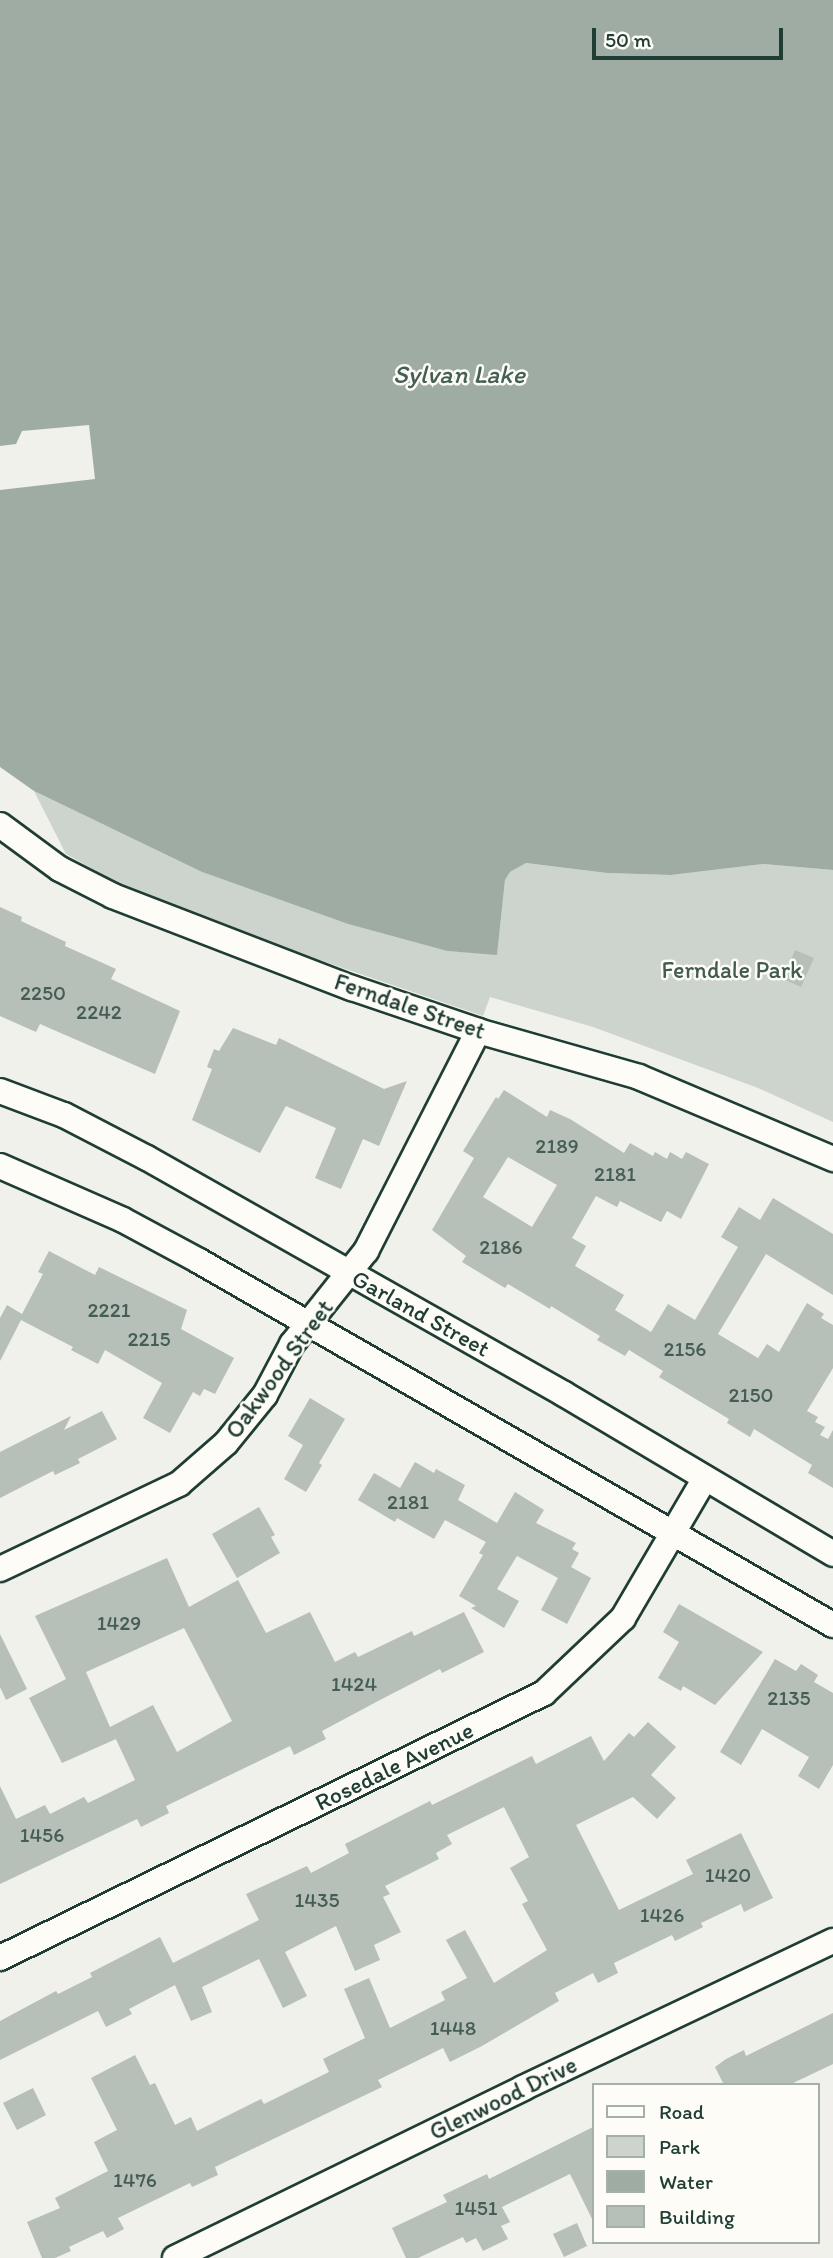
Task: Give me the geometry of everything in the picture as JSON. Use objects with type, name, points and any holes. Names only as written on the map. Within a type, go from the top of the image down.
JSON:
[{"type":"street","name":"Ferndale Street","points":[[0,825],[60,869],[113,896],[352,988],[478,1031],[639,1077],[833,1159]]},
{"type":"street","name":"Oakwood Street","points":[[0,1569],[179,1484],[226,1443],[265,1395],[292,1345],[366,1251],[478,1031]]},
{"type":"street","name":"Garland Street","points":[[0,1091],[64,1115],[136,1152],[349,1272],[833,1554]]},
{"type":"street","points":[[0,1166],[123,1220],[309,1322],[833,1625]]},
{"type":"street","name":"Rosedale Avenue","points":[[0,1958],[544,1693],[623,1618],[705,1479]]},
{"type":"street","name":"Glenwood Drive","points":[[175,2258],[523,2088],[833,1941]]},
{"type":"green space","name":"Ferndale Park","points":[[34,791],[202,872],[348,924],[447,951],[497,954],[505,880],[510,872],[526,863],[607,873],[671,875],[763,864],[833,870],[833,1122],[758,1088],[593,1027],[490,997],[483,1016],[264,941],[114,881],[66,854]]},
{"type":"water","name":"Sylvan Lake","points":[[0,0],[833,0],[833,870],[763,864],[671,875],[607,873],[526,863],[510,872],[505,880],[497,955],[447,951],[348,924],[202,872],[34,791],[0,767],[0,490],[95,479],[89,425],[22,431],[16,444],[0,446]]},
{"type":"building","points":[[0,907],[22,917],[21,921],[66,942],[65,946],[116,969],[111,979],[180,1011],[155,1074],[40,1024],[36,1032],[0,1016]]},
{"type":"building","points":[[795,950],[814,958],[801,987],[783,979]]},
{"type":"building","points":[[233,1028],[276,1045],[279,1038],[384,1089],[407,1081],[379,1146],[363,1139],[341,1189],[315,1178],[336,1128],[286,1106],[260,1153],[192,1120],[212,1069],[207,1067],[214,1049],[219,1051]]},
{"type":"building","points":[[504,1090],[547,1117],[550,1110],[570,1119],[624,1153],[630,1143],[653,1156],[655,1152],[667,1159],[670,1152],[682,1159],[686,1152],[709,1164],[681,1219],[667,1211],[661,1222],[620,1201],[617,1207],[596,1196],[572,1238],[586,1246],[575,1266],[624,1295],[615,1310],[651,1332],[668,1304],[695,1320],[738,1247],[721,1237],[739,1207],[760,1220],[773,1198],[833,1234],[833,1295],[766,1254],[718,1334],[758,1358],[767,1344],[779,1352],[807,1303],[824,1314],[821,1318],[833,1325],[833,1368],[807,1411],[818,1417],[815,1422],[825,1427],[820,1435],[828,1439],[833,1430],[833,1488],[808,1473],[812,1465],[754,1429],[750,1437],[727,1423],[729,1419],[659,1377],[663,1371],[629,1350],[625,1356],[597,1340],[600,1336],[551,1306],[550,1309],[508,1284],[505,1288],[462,1262],[466,1256],[432,1230],[474,1158],[463,1151],[496,1097],[498,1099]],"holes":[[[508,1157],[557,1185],[532,1227],[483,1197]]]},
{"type":"building","points":[[49,1251],[95,1275],[99,1267],[187,1310],[181,1329],[234,1358],[215,1394],[204,1389],[200,1396],[193,1392],[170,1433],[143,1418],[162,1383],[105,1350],[98,1364],[71,1350],[73,1347],[21,1320],[0,1361],[0,1318],[7,1305],[22,1314],[43,1274],[38,1272]]},
{"type":"building","points":[[310,1398],[345,1419],[319,1463],[322,1465],[306,1492],[284,1479],[303,1445],[288,1436]]},
{"type":"building","points":[[102,1411],[117,1439],[78,1459],[80,1463],[55,1475],[53,1471],[0,1498],[0,1452],[71,1416],[64,1430]]},
{"type":"building","points":[[415,1462],[434,1473],[436,1469],[465,1485],[458,1500],[497,1523],[515,1492],[544,1510],[536,1523],[576,1543],[572,1549],[579,1553],[571,1567],[591,1578],[567,1624],[541,1610],[558,1578],[517,1556],[497,1589],[519,1601],[504,1628],[471,1608],[476,1606],[459,1596],[483,1555],[479,1553],[486,1542],[445,1520],[434,1539],[397,1518],[395,1522],[358,1500],[374,1473],[400,1488]]},
{"type":"building","points":[[259,1507],[275,1535],[271,1537],[280,1553],[237,1578],[212,1534]]},
{"type":"building","points":[[167,1558],[189,1607],[238,1580],[266,1633],[310,1612],[335,1662],[355,1652],[358,1657],[412,1631],[414,1636],[464,1612],[484,1652],[442,1673],[440,1669],[322,1731],[326,1739],[294,1755],[290,1746],[166,1806],[169,1813],[141,1827],[137,1819],[0,1884],[0,1786],[16,1819],[45,1805],[50,1814],[84,1797],[88,1803],[135,1780],[116,1739],[62,1763],[29,1698],[66,1679],[35,1616]],"holes":[[[184,1628],[232,1721],[177,1752],[153,1705],[110,1727],[86,1672]]]},
{"type":"building","points":[[679,1604],[763,1652],[715,1705],[683,1686],[681,1691],[658,1678],[679,1642],[663,1632]]},
{"type":"building","points":[[0,1634],[27,1689],[6,1700],[0,1687]]},
{"type":"building","points":[[775,1659],[796,1671],[801,1664],[818,1675],[814,1682],[833,1693],[833,1765],[819,1789],[798,1776],[809,1757],[762,1729],[741,1765],[720,1752]]},
{"type":"building","points":[[648,1722],[676,1747],[651,1775],[676,1798],[657,1819],[633,1797],[576,1825],[619,1910],[693,1874],[686,1860],[741,1833],[773,1898],[744,1912],[741,1904],[701,1923],[703,1927],[675,1941],[672,1935],[614,1963],[618,1973],[598,1983],[593,1973],[555,1993],[559,2001],[482,2046],[450,2062],[443,2048],[378,2080],[382,2087],[215,2167],[218,2175],[192,2187],[190,2183],[118,2218],[124,2229],[107,2238],[103,2231],[69,2247],[71,2251],[55,2258],[42,2258],[27,2222],[60,2208],[55,2198],[108,2171],[94,2142],[117,2130],[91,2078],[135,2055],[150,2085],[155,2083],[175,2125],[191,2117],[197,2131],[261,2099],[264,2104],[329,2072],[323,2059],[365,2038],[344,1989],[369,1978],[390,2028],[445,2000],[441,1992],[467,1978],[446,1940],[465,1930],[494,1983],[547,1950],[522,1904],[528,1901],[510,1868],[529,1857],[504,1807],[447,1835],[452,1844],[436,1853],[439,1859],[385,1886],[390,1894],[383,1897],[401,1932],[374,1945],[380,1960],[355,1971],[336,1926],[285,1952],[307,1996],[283,2008],[259,1959],[202,1987],[212,2012],[191,2021],[175,1985],[129,2009],[132,2014],[106,2027],[98,2011],[0,2060],[0,2021],[56,1991],[58,1994],[92,1977],[90,1973],[160,1937],[173,1963],[259,1920],[246,1894],[307,1866],[311,1873],[349,1853],[345,1844],[430,1801],[432,1805],[532,1756],[536,1764],[591,1736],[604,1761],[629,1733],[634,1737]]},
{"type":"building","points":[[833,2013],[833,2064],[793,2083],[723,2083],[715,2067],[744,2050],[746,2056]]},
{"type":"building","points":[[33,2088],[46,2115],[17,2130],[3,2103]]},
{"type":"building","points":[[592,2128],[592,2219],[570,2174],[502,2207],[510,2222],[501,2226],[508,2239],[483,2251],[476,2238],[466,2243],[463,2237],[418,2258],[406,2258],[392,2228],[447,2202],[443,2195],[487,2174],[489,2179]]},
{"type":"building","points":[[577,2223],[587,2246],[564,2257],[553,2234]]}]
